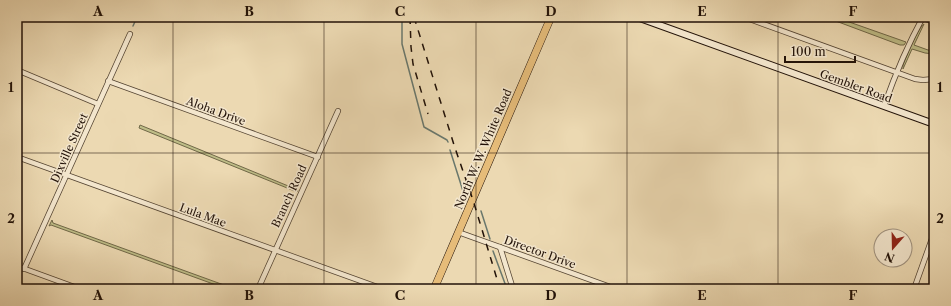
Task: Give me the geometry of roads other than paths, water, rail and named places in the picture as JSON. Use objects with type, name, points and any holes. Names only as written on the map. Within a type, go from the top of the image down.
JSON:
[{"type":"main road","name":"North W. W. White Road","points":[[434,289],[551,17]]},
{"type":"main road","name":"Gembler Road","points":[[637,17],[934,124]]},
{"type":"street","points":[[744,17],[920,80],[934,79]]},
{"type":"street","points":[[884,106],[896,72],[922,17],[934,22]]},
{"type":"street","name":"Dixville Street","points":[[24,269],[130,34]]},
{"type":"street","points":[[17,70],[98,104]]},
{"type":"street","name":"Aloha Drive","points":[[108,81],[318,157]]},
{"type":"street","name":"Branch Road","points":[[258,289],[338,111]]},
{"type":"street","name":"Lula Mae","points":[[17,157],[382,289]]},
{"type":"street","name":"Director Drive","points":[[458,232],[616,289]]},
{"type":"street","points":[[914,289],[934,233]]},
{"type":"street","points":[[500,247],[513,289]]},
{"type":"street","points":[[17,266],[80,289]]},
{"type":"waterway","points":[[133,26],[137,17]]},
{"type":"waterway","points":[[402,17],[402,44],[424,127],[448,142]]},
{"type":"waterway","points":[[450,150],[463,191],[466,194]]},
{"type":"waterway","points":[[481,211],[490,239]]},
{"type":"waterway","points":[[493,251],[507,289]]},
{"type":"railway","points":[[410,17],[413,64],[428,114]]},
{"type":"railway","points":[[414,17],[500,289]]}]
